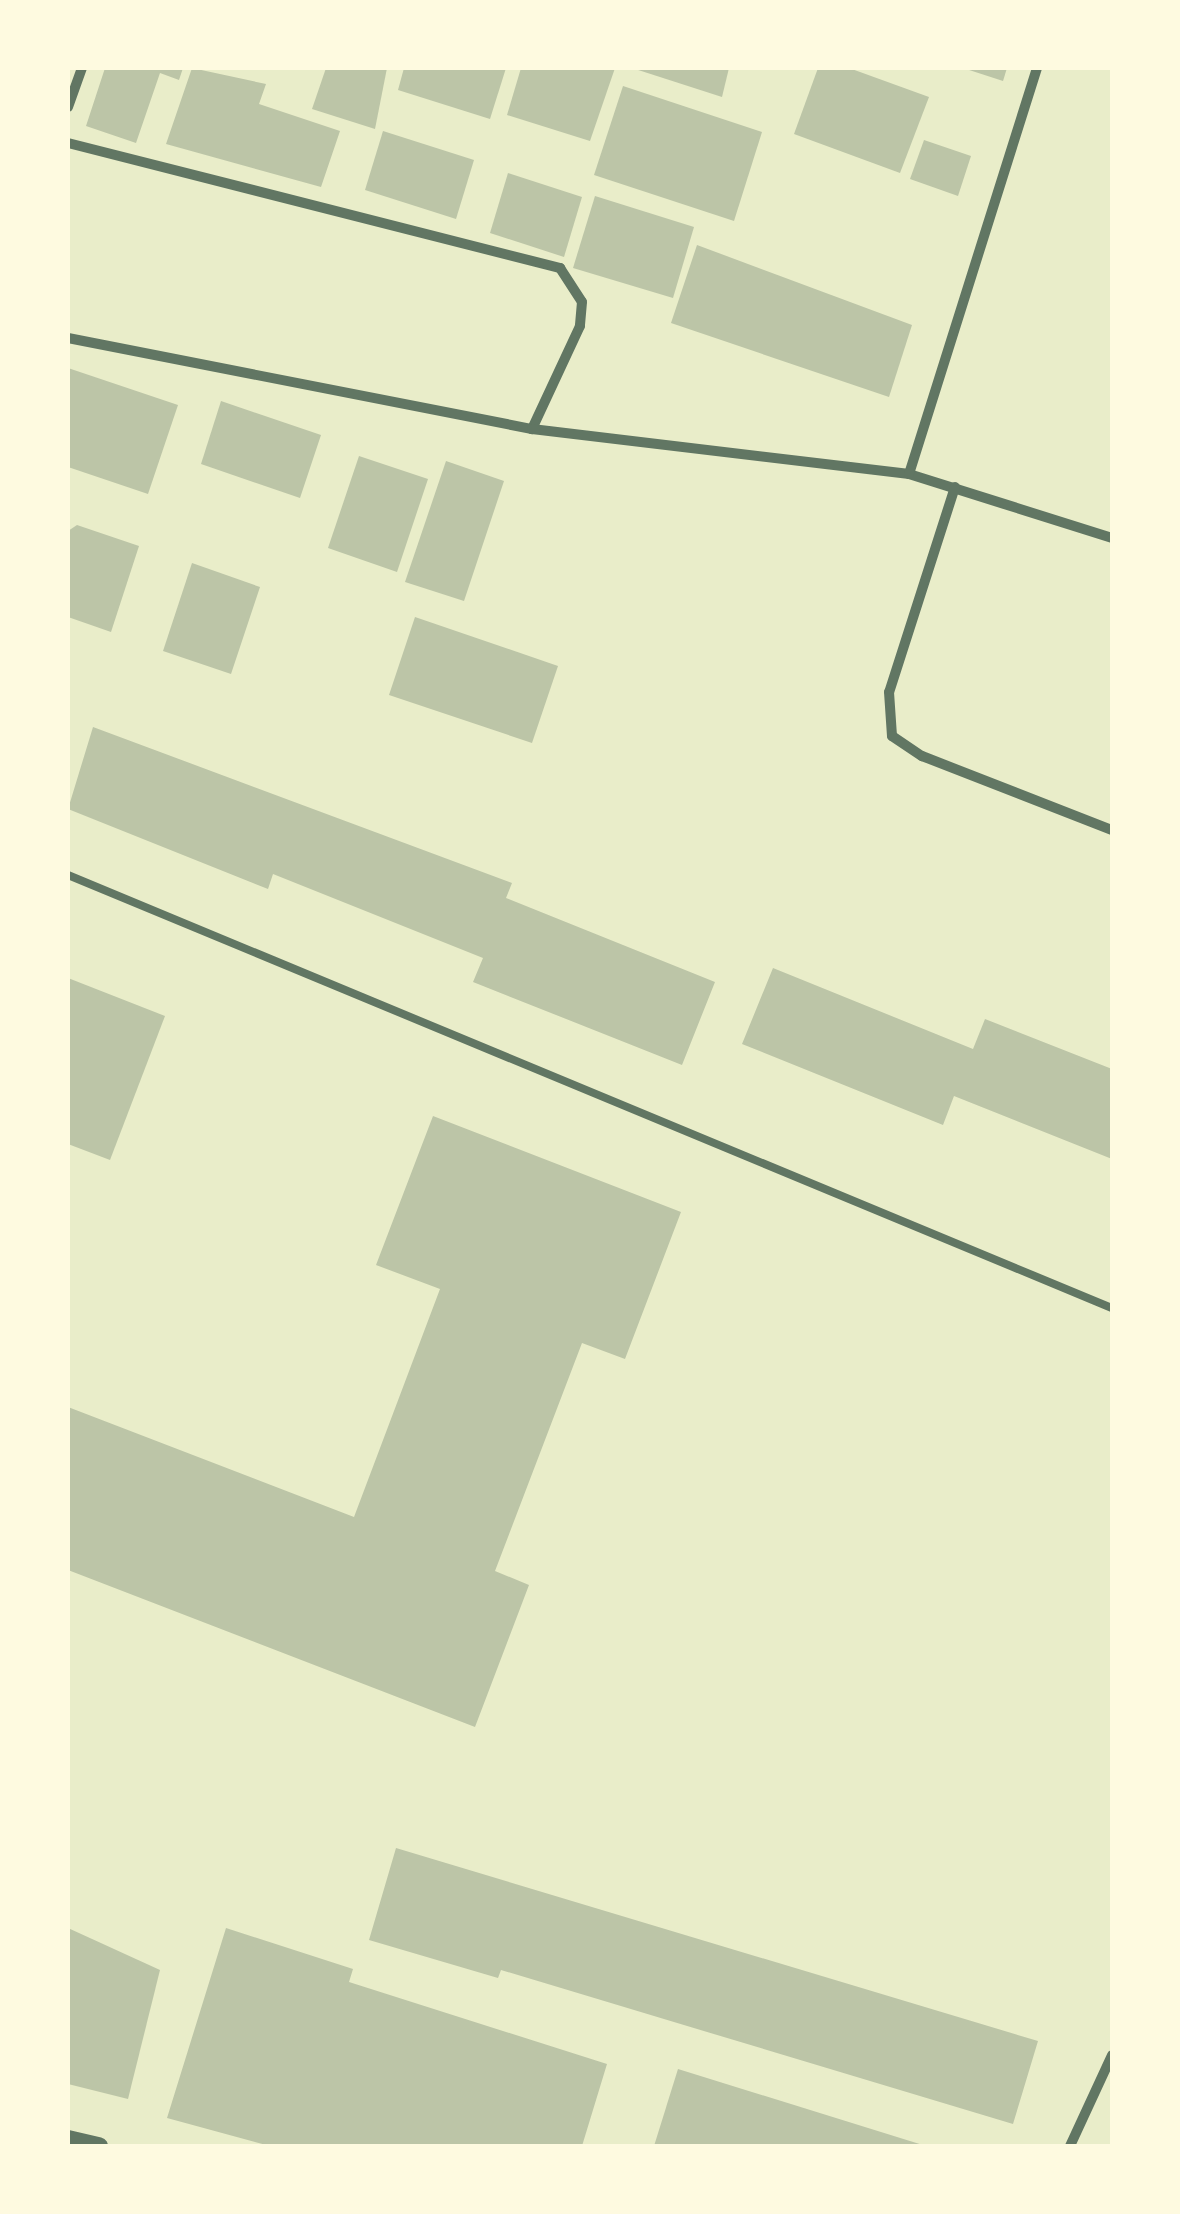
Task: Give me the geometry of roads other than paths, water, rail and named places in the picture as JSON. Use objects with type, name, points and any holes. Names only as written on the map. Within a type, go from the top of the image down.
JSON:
[{"type":"street","points":[[68,107],[82,68]]},
{"type":"street","points":[[909,474],[1037,68]]},
{"type":"street","points":[[68,143],[560,268],[582,302],[580,326],[532,429]]},
{"type":"street","points":[[68,338],[532,429],[909,474],[1112,538]]},
{"type":"street","points":[[955,486],[889,692],[892,736],[922,756],[1112,830]]},
{"type":"street","points":[[1070,2146],[1112,2055]]},
{"type":"street","points":[[68,2138],[99,2146]]},
{"type":"lane","points":[[68,876],[1112,1308]]}]
